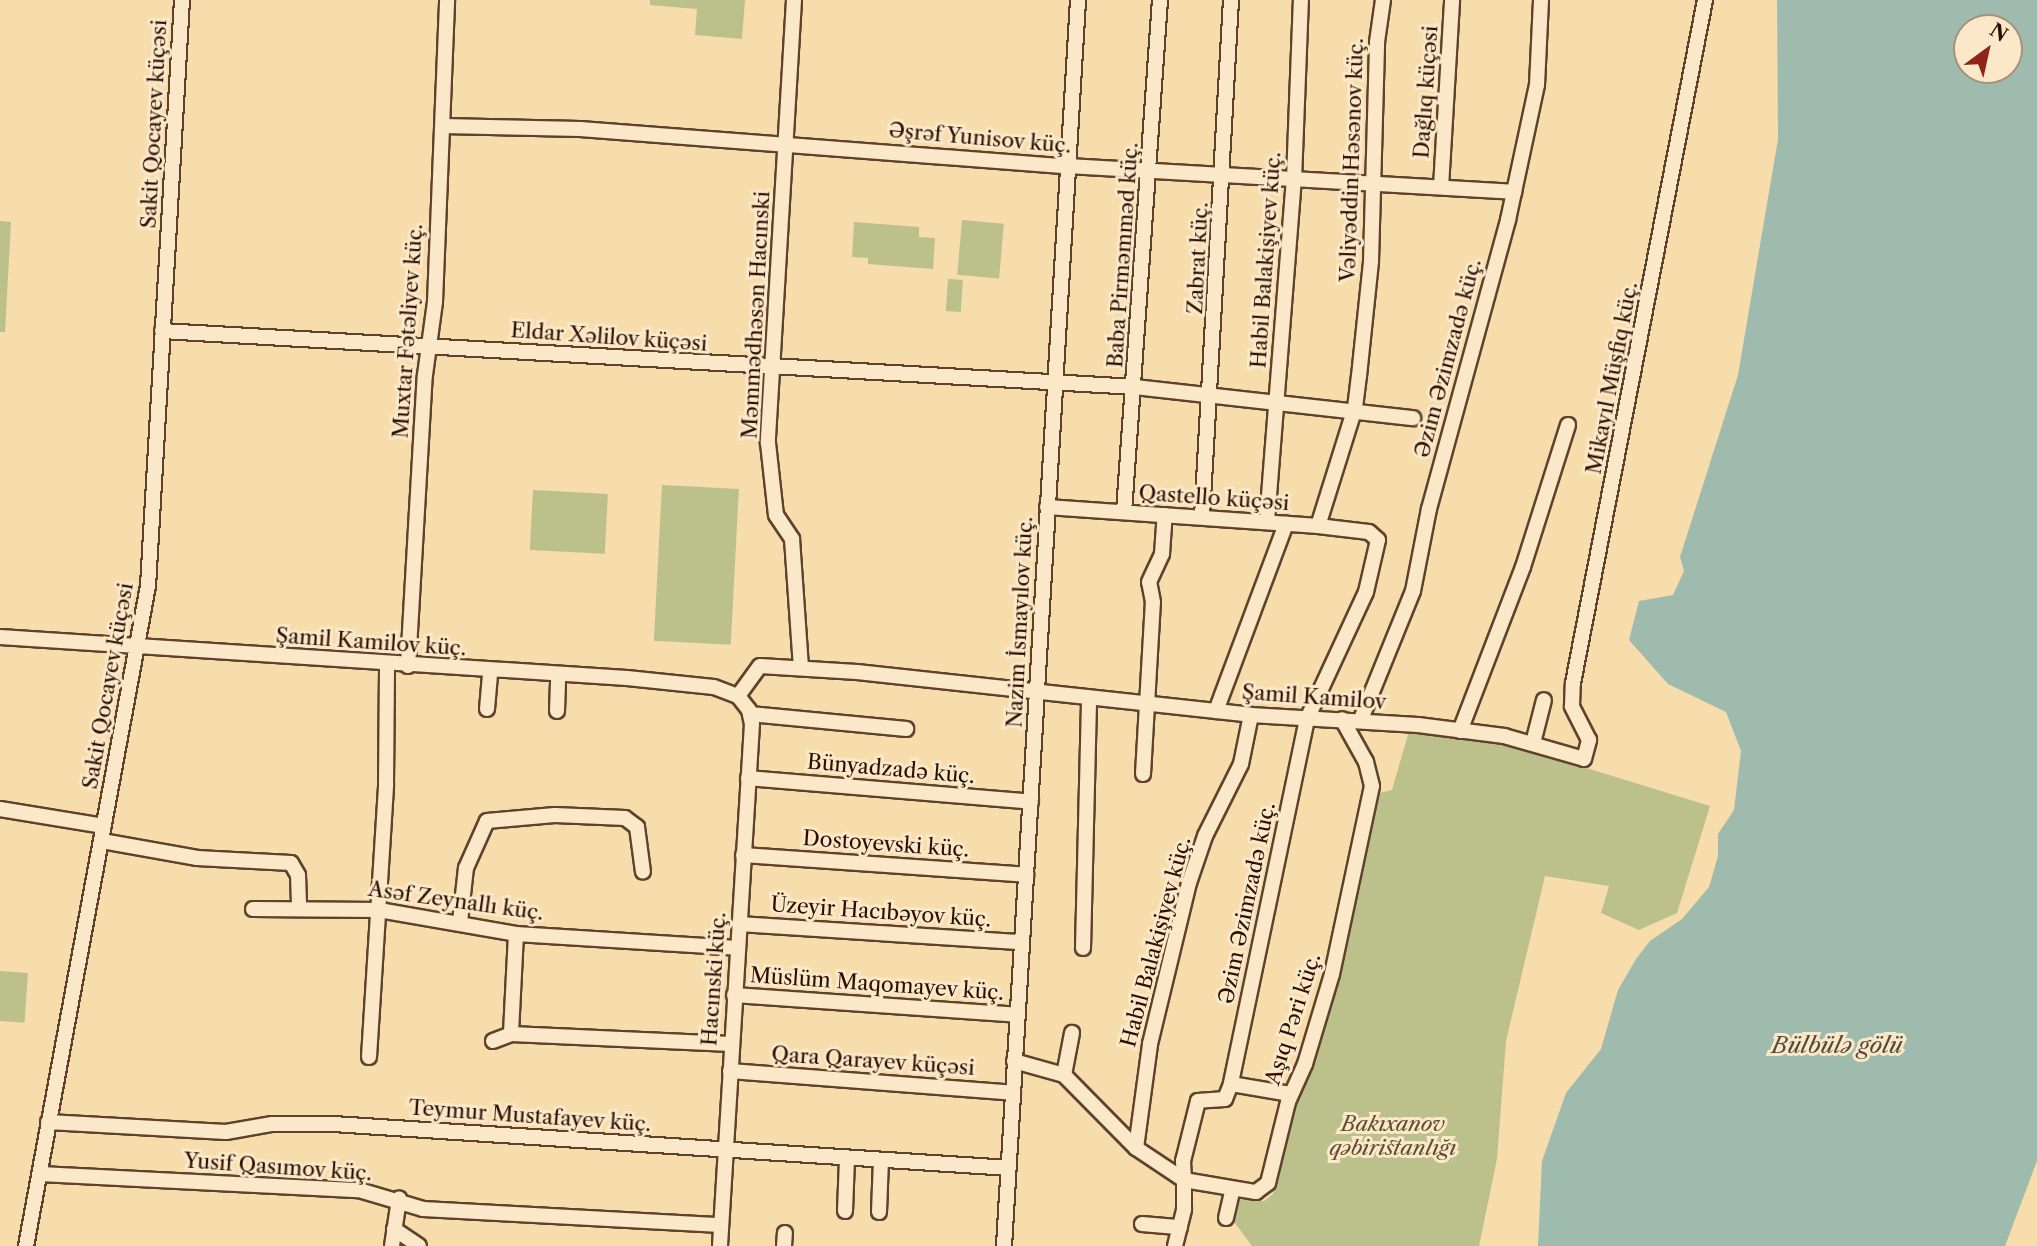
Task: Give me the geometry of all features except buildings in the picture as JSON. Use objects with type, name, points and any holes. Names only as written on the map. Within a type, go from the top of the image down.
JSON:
[{"type":"street","name":"Sakit Qocayev küçəsi","points":[[26,1246],[140,647],[148,586],[183,0]]},
{"type":"street","name":"Muxtar Fətəliyev küç.","points":[[408,666],[443,126],[447,0]]},
{"type":"street","name":"Məmmədhəsən Hacınski","points":[[794,0],[768,443],[776,514],[792,539],[801,668]]},
{"type":"street","name":"Nazim İsmayılov küç.","points":[[1004,1246],[1077,0]]},
{"type":"street","name":"Baba Pirməmməd küç.","points":[[1124,512],[1151,170],[1160,0]]},
{"type":"street","name":"Zabrat küç.","points":[[1202,517],[1231,0]]},
{"type":"street","name":"Habil Balakişiyev küç.","points":[[1267,521],[1294,180],[1301,0]]},
{"type":"street","name":"Vəliyəddin Həsənov küç.","points":[[1318,526],[1355,408],[1376,186],[1377,42],[1383,0]]},
{"type":"street","name":"Dağlıq küçəsi","points":[[1441,187],[1452,0]]},
{"type":"street","name":"Əzim Əzimzadə küç.","points":[[1361,719],[1413,591],[1433,496],[1514,192],[1537,85],[1541,0]]},
{"type":"street","name":"Mikayıl Müşfiq küç.","points":[[1584,759],[1589,740],[1572,706],[1573,683],[1705,0]]},
{"type":"street","name":"Əşrəf Yunisov küç.","points":[[443,126],[580,129],[1066,166],[1514,192]]},
{"type":"street","name":"Eldar Xəlilov küçəsi","points":[[162,331],[773,369],[1135,387],[1355,408],[1413,418]]},
{"type":"street","points":[[1460,731],[1523,567],[1568,425]]},
{"type":"street","name":"Qastello küçəsi","points":[[1047,507],[1267,521],[1318,526],[1376,537]]},
{"type":"street","points":[[1143,774],[1153,602],[1149,582],[1162,554],[1165,515]]},
{"type":"street","points":[[1216,711],[1286,524]]},
{"type":"street","name":"Əzim Əzimzadə küç.","points":[[1231,1084],[1307,719],[1366,592],[1376,537]]},
{"type":"street","name":"Şamil Kamilov küç.","points":[[0,637],[387,665],[558,674],[703,686],[738,696]]},
{"type":"street","points":[[369,1057],[379,910],[387,665]]},
{"type":"street","points":[[906,729],[750,714],[738,696],[760,666],[1038,691]]},
{"type":"street","points":[[487,709],[490,671]]},
{"type":"street","points":[[557,711],[558,674]]},
{"type":"street","name":"Şamil Kamilov","points":[[1038,691],[1251,715],[1361,719],[1460,731],[1533,743],[1584,759]]},
{"type":"street","points":[[1083,947],[1089,698]]},
{"type":"street","points":[[1533,743],[1544,700]]},
{"type":"street","name":"Hacınski küç.","points":[[720,1246],[750,714]]},
{"type":"street","name":"Habil Balakişiyev küç.","points":[[1136,1148],[1150,1044],[1189,883],[1205,836],[1241,765],[1251,715]]},
{"type":"street","name":"Aşıq Pəri küç.","points":[[1184,1180],[1232,1191],[1256,1192],[1266,1188],[1290,1094],[1305,1064],[1332,974],[1372,786],[1366,762],[1342,719]]},
{"type":"street","name":"Bünyadzadə küç.","points":[[748,778],[1031,802]]},
{"type":"street","points":[[0,809],[197,858],[291,863],[298,875],[299,909]]},
{"type":"street","points":[[460,922],[466,868],[487,821],[555,815],[625,818],[637,827],[643,872]]},
{"type":"street","name":"Dostoyevski küç.","points":[[743,855],[1026,875]]},
{"type":"street","name":"Asəf Zeynallı küç.","points":[[253,909],[379,910],[460,922],[516,934],[737,948]]},
{"type":"street","name":"Üzeyir Hacıbəyov küç.","points":[[738,924],[1021,942]]},
{"type":"street","points":[[510,1034],[516,934]]},
{"type":"street","name":"Müslüm Maqomayev küç.","points":[[734,995],[1017,1016]]},
{"type":"street","points":[[1064,1075],[1072,1033]]},
{"type":"street","points":[[494,1041],[510,1034],[731,1044]]},
{"type":"street","points":[[1014,1061],[1064,1075],[1136,1148],[1184,1180]]},
{"type":"street","name":"Qara Qarayev küçəsi","points":[[730,1071],[1013,1093]]},
{"type":"street","points":[[1175,1246],[1181,1227],[1183,1161],[1198,1101],[1221,1101],[1231,1084],[1290,1094]]},
{"type":"street","name":"Teymur Mustafayev küç.","points":[[48,1122],[226,1132],[272,1124],[332,1124],[1009,1168]]},
{"type":"street","points":[[845,1211],[848,1159]]},
{"type":"street","points":[[879,1212],[881,1161]]},
{"type":"street","name":"Yusif Qasımov küç.","points":[[40,1174],[359,1190],[440,1210],[721,1225]]},
{"type":"street","points":[[1226,1219],[1232,1191]]},
{"type":"street","points":[[391,1246],[399,1199]]},
{"type":"street","points":[[1142,1224],[1181,1227]]},
{"type":"street","points":[[394,1229],[419,1246]]},
{"type":"green space","points":[[650,0],[745,0],[742,39],[695,35],[697,9],[650,5]]},
{"type":"green space","points":[[962,220],[1004,224],[999,278],[957,275]]},
{"type":"green space","points":[[0,221],[11,222],[5,332],[0,332]]},
{"type":"green space","points":[[854,222],[919,227],[919,237],[935,238],[933,269],[868,264],[868,258],[852,257]]},
{"type":"green space","points":[[948,279],[963,280],[961,312],[946,311]]},
{"type":"green space","points":[[662,485],[739,489],[731,645],[654,641]]},
{"type":"green space","points":[[533,490],[608,494],[605,554],[530,550]]},
{"type":"green space","name":"Bakıxanov qəbiristanlığı","points":[[1409,731],[1518,747],[1710,806],[1677,913],[1639,930],[1601,913],[1609,886],[1545,876],[1506,1041],[1497,1159],[1479,1246],[1252,1246],[1231,1218],[1235,1199],[1264,1201],[1273,1194],[1295,1095],[1375,794],[1392,790]]},
{"type":"green space","points":[[0,971],[28,973],[24,1023],[0,1021]]},
{"type":"water","name":"Bülbülə gölü","points":[[1777,0],[2037,0],[2037,1161],[2005,1246],[1538,1246],[1542,1161],[1566,1093],[1601,1049],[1618,990],[1636,959],[1650,941],[1682,919],[1709,887],[1718,856],[1718,834],[1734,810],[1741,751],[1726,712],[1668,684],[1629,640],[1639,601],[1673,595],[1684,571],[1680,557],[1738,375],[1778,139]]}]
